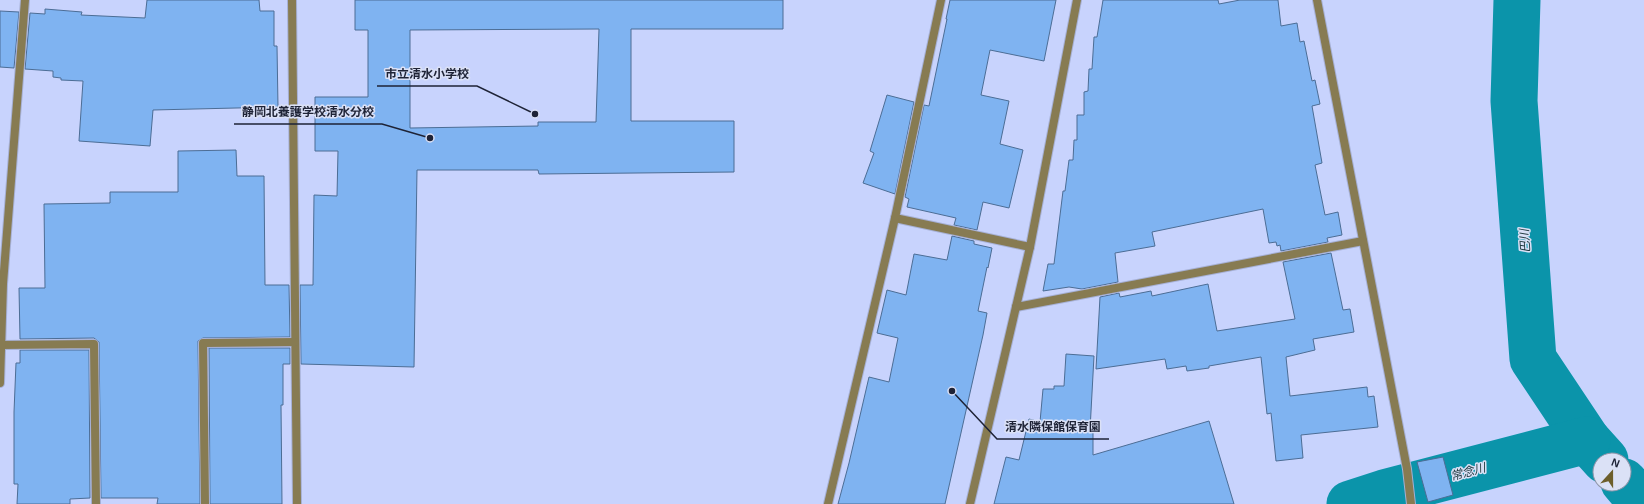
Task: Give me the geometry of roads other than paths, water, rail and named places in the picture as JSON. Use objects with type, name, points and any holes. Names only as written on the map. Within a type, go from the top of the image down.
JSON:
[{"type":"street","points":[[0,383],[1,284],[25,0]]},
{"type":"street","points":[[292,0],[297,504]]},
{"type":"street","points":[[828,504],[895,218],[941,0]]},
{"type":"street","points":[[970,504],[1030,246],[1077,0]]},
{"type":"street","points":[[1317,0],[1408,469],[1411,504]]},
{"type":"street","points":[[895,218],[1030,246]]},
{"type":"street","points":[[1016,307],[1363,240]]},
{"type":"street","points":[[205,504],[203,343],[296,342]]},
{"type":"street","points":[[1,345],[94,344],[96,504]]},
{"type":"waterway","name":"巴川","points":[[1517,0],[1514,101],[1533,359],[1587,440],[1598,452]]},
{"type":"waterway","name":"常念川","points":[[1350,504],[1384,493],[1587,440]]},
{"type":"waterway","name":"巴川","points":[[1632,491],[1643,504]]},
{"type":"place","name":"市立清水小学校","points":[[535,114]]},
{"type":"place","name":"静岡北養護学校清水分校","points":[[430,138]]},
{"type":"place","name":"清水隣保館保育園","points":[[952,391]]}]
